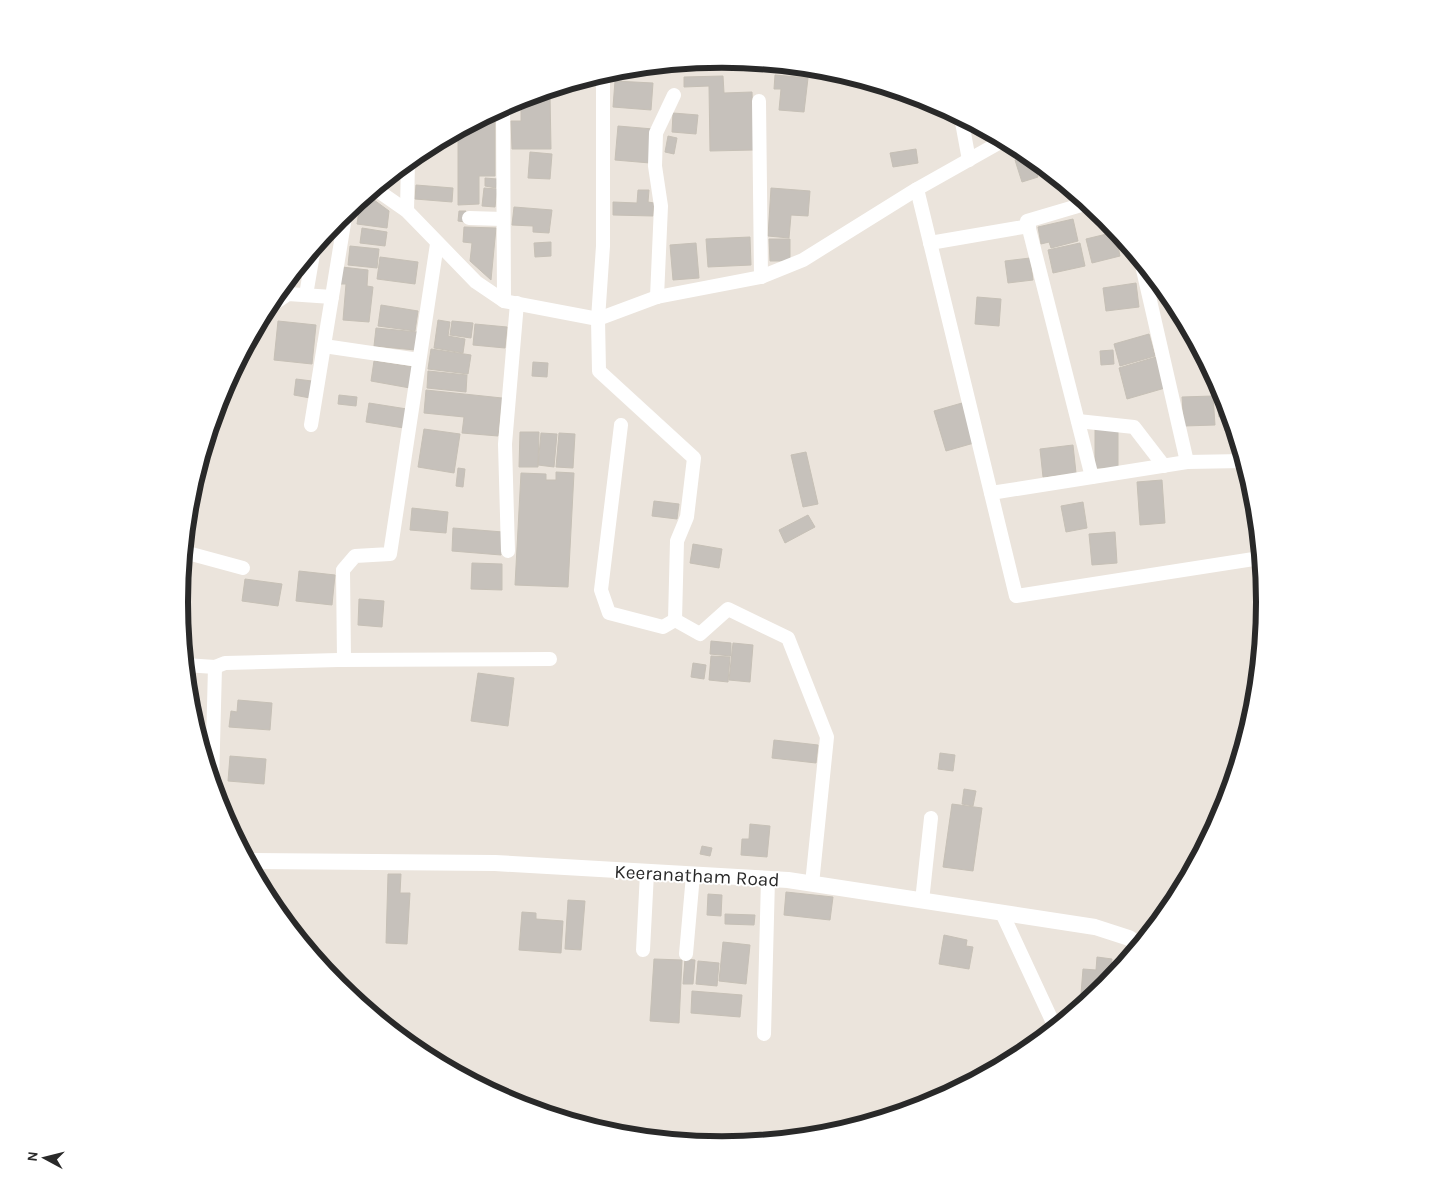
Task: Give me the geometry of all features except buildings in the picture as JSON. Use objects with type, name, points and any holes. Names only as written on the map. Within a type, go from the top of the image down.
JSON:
[{"type":"street","points":[[603,81],[603,246],[598,319],[599,371],[694,458],[687,517],[677,541],[675,620]]},
{"type":"street","points":[[657,297],[661,206],[655,166],[656,133],[674,95]]},
{"type":"street","points":[[759,101],[761,277]]},
{"type":"street","points":[[502,115],[503,219],[510,302],[505,444],[508,551]]},
{"type":"street","points":[[963,125],[969,160]]},
{"type":"street","points":[[379,192],[407,211],[476,282],[510,302],[598,319],[657,297],[761,277],[803,260],[917,189],[997,144]]},
{"type":"street","points":[[407,211],[408,169]]},
{"type":"street","points":[[917,189],[1016,596],[1253,559]]},
{"type":"street","points":[[1080,205],[1028,221],[1092,477]]},
{"type":"street","points":[[468,218],[503,219]]},
{"type":"street","points":[[311,425],[344,224]]},
{"type":"street","points":[[930,243],[1029,226]]},
{"type":"street","points":[[344,660],[343,570],[355,556],[390,554],[437,244]]},
{"type":"street","points":[[306,295],[312,259]]},
{"type":"street","points":[[1144,275],[1187,462]]},
{"type":"street","points":[[282,298],[288,294],[332,297]]},
{"type":"street","points":[[324,346],[419,360]]},
{"type":"street","points":[[1078,421],[1134,427],[1164,466]]},
{"type":"street","points":[[621,425],[602,590],[609,613],[663,627],[675,620]]},
{"type":"street","points":[[991,493],[1187,462],[1236,461]]},
{"type":"street","points":[[190,554],[243,568]]},
{"type":"street","points":[[675,620],[700,634],[728,609],[788,638],[827,737],[812,884]]},
{"type":"street","points":[[192,665],[215,667],[226,663],[344,660],[550,659]]},
{"type":"street","points":[[209,752],[215,667]]},
{"type":"street","points":[[922,901],[931,818]]},
{"type":"street","name":"Keeranatham Road","points":[[255,861],[495,863],[768,879],[1095,927],[1133,941]]},
{"type":"street","points":[[642,950],[647,873]]},
{"type":"street","points":[[686,954],[693,875]]},
{"type":"street","points":[[764,1034],[768,879]]},
{"type":"street","points":[[1002,913],[1052,1021]]}]
